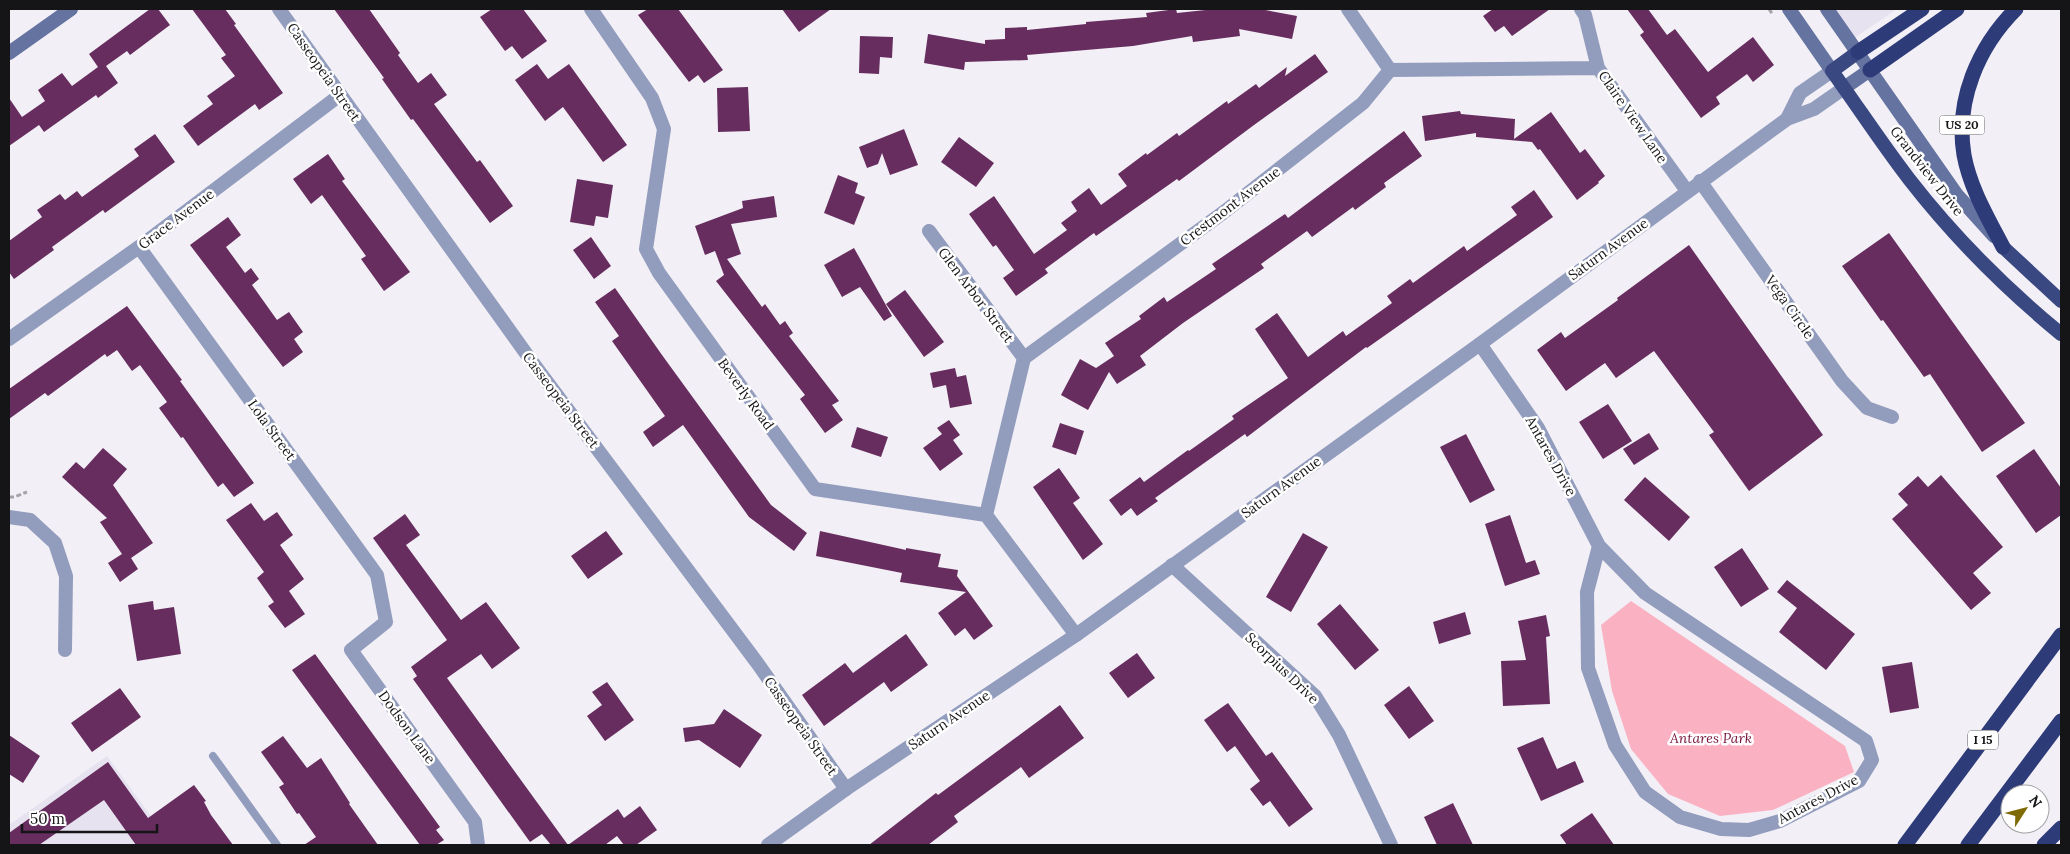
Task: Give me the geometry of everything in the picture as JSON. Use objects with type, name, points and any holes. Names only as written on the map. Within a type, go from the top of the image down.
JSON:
[{"type":"highway","points":[[1832,71],[1922,9]]},
{"type":"highway","points":[[1870,70],[1957,9]]},
{"type":"highway","name":"US 20","points":[[2004,247],[1978,199],[1964,156],[1962,126],[1964,106],[1980,56],[2000,25],[2016,9]]},
{"type":"highway","name":"Grandview Drive","points":[[1832,71],[1909,179],[1963,242],[2024,304],[2061,334]]},
{"type":"highway","name":"Grandview Drive","points":[[2004,247],[2061,300]]},
{"type":"highway","name":"I 15","points":[[1905,845],[2061,635]]},
{"type":"highway","points":[[1968,845],[2061,721]]},
{"type":"highway","points":[[2044,845],[2061,828]]},
{"type":"main road","points":[[9,53],[71,9]]},
{"type":"main road","name":"Grandview Drive","points":[[1789,9],[1832,71]]},
{"type":"main road","name":"Grandview Drive","points":[[1827,9],[1957,195],[2004,247]]},
{"type":"main road","points":[[1844,88],[1870,70]]},
{"type":"street","name":"Casseopeia Street","points":[[279,9],[530,359],[758,664],[846,790]]},
{"type":"street","name":"Beverly Road","points":[[591,9],[652,98],[664,129],[646,249],[659,273],[815,489],[986,515]]},
{"type":"street","points":[[1348,9],[1390,70],[1598,68]]},
{"type":"street","name":"Claire View Lane","points":[[1581,9],[1585,15],[1598,68],[1687,191]]},
{"type":"street","name":"Crestmont Avenue","points":[[1024,358],[1224,212],[1356,109],[1390,70]]},
{"type":"street","name":"Saturn Avenue","points":[[1787,119],[1800,93],[1832,71]]},
{"type":"street","name":"Saturn Avenue","points":[[768,845],[846,790],[1076,635],[1480,344],[1787,119],[1814,109],[1844,88]]},
{"type":"street","name":"Grace Avenue","points":[[9,340],[139,247],[340,95]]},
{"type":"street","name":"Vega Circle","points":[[1700,181],[1842,381],[1867,408],[1892,417]]},
{"type":"street","name":"Glen Arbor Street","points":[[929,232],[1024,358]]},
{"type":"street","name":"Lola Street","points":[[139,247],[377,575],[386,622]]},
{"type":"street","name":"Antares Drive","points":[[1480,344],[1538,428],[1599,546],[1645,593],[1866,741],[1872,760],[1859,780],[1780,821],[1749,830],[1721,829],[1680,817],[1645,792],[1615,744],[1588,668],[1586,592],[1599,546]]},
{"type":"street","points":[[1024,358],[986,515],[1076,635]]},
{"type":"street","points":[[9,518],[30,520],[55,543],[66,576],[65,650]]},
{"type":"street","name":"Scorpius Drive","points":[[1172,565],[1315,696],[1339,735],[1391,845]]},
{"type":"street","name":"Dodson Lane","points":[[386,622],[351,650],[476,822],[478,845]]},
{"type":"lane","points":[[214,756],[277,845]]},
{"type":"path","points":[[9,497],[27,492]]},
{"type":"shaded area","points":[[1827,9],[1897,9],[1850,41]]},
{"type":"shaded area","points":[[107,756],[172,845],[9,845],[9,825]]},
{"type":"green space","name":"Antares Park","points":[[1631,601],[1845,746],[1854,772],[1773,810],[1720,816],[1668,794],[1631,749],[1612,691],[1601,625]]},
{"type":"building","points":[[150,9],[158,9],[170,25],[130,55],[127,51],[106,66],[118,83],[98,98],[96,95],[44,132],[39,125],[9,146],[9,98],[22,117],[45,101],[38,90],[62,73],[72,86],[98,67],[89,54]]},
{"type":"building","points":[[192,9],[225,9],[236,24],[234,25],[283,93],[259,110],[255,104],[198,146],[183,126],[213,104],[207,96],[235,76],[221,58],[226,55]]},
{"type":"building","points":[[334,9],[369,9],[400,53],[398,55],[418,83],[431,73],[447,95],[434,104],[477,162],[480,160],[513,206],[490,223],[413,119],[411,120],[382,79],[384,78]]},
{"type":"building","points":[[492,9],[523,9],[547,41],[522,59],[512,46],[505,51],[480,17]]},
{"type":"building","points":[[648,9],[678,9],[723,70],[704,83],[698,75],[689,82],[638,15]]},
{"type":"building","points":[[782,9],[831,9],[799,32]]},
{"type":"building","points":[[1176,9],[1177,13],[1215,9],[1260,9],[1297,16],[1292,39],[1239,29],[1240,36],[1193,42],[1192,36],[1133,46],[1027,55],[1028,60],[965,62],[964,70],[924,63],[928,34],[985,44],[985,40],[1005,39],[1005,28],[1027,27],[1027,30],[1086,24],[1086,22],[1147,17],[1146,13]]},
{"type":"building","points":[[1493,9],[1550,9],[1512,36],[1504,26],[1495,32],[1483,16]]},
{"type":"building","points":[[1627,9],[1648,9],[1667,35],[1675,29],[1708,72],[1753,37],[1774,65],[1753,82],[1747,74],[1716,97],[1720,104],[1701,118],[1640,35],[1644,32]]},
{"type":"building","points":[[860,36],[893,37],[892,58],[880,57],[879,74],[859,73]]},
{"type":"building","points":[[1315,54],[1328,72],[1179,181],[1177,179],[1096,236],[1094,233],[1045,269],[1048,273],[1016,296],[1003,278],[1014,270],[996,245],[993,247],[969,214],[994,196],[1034,254],[1067,230],[1061,223],[1077,211],[1071,202],[1089,188],[1101,205],[1127,186],[1118,174],[1146,153],[1147,155],[1177,133],[1179,136],[1227,101],[1228,104],[1256,84],[1259,88],[1287,67],[1285,76]]},
{"type":"building","points":[[537,64],[548,79],[569,64],[627,145],[603,162],[563,107],[545,121],[515,80]]},
{"type":"building","points":[[748,87],[750,131],[718,132],[717,88]]},
{"type":"building","points":[[1460,111],[1461,114],[1515,119],[1514,139],[1551,112],[1580,153],[1585,149],[1605,176],[1577,200],[1540,149],[1538,150],[1532,142],[1476,137],[1476,133],[1425,141],[1422,116]]},
{"type":"building","points":[[904,129],[918,165],[890,175],[882,153],[878,164],[867,168],[859,147]]},
{"type":"building","points":[[1404,131],[1422,156],[1384,183],[1386,187],[1355,210],[1353,207],[1312,237],[1307,231],[1261,264],[1264,268],[1183,323],[1140,356],[1146,365],[1117,384],[1109,372],[1088,410],[1061,395],[1080,359],[1096,368],[1114,356],[1105,343],[1141,319],[1139,316],[1164,297],[1167,302],[1216,269],[1212,264],[1285,214],[1288,218]]},
{"type":"building","points":[[155,134],[175,162],[105,213],[103,210],[52,247],[54,250],[14,279],[9,272],[9,241],[42,217],[37,210],[60,194],[65,200],[77,191],[82,197],[139,156],[134,149]]},
{"type":"building","points":[[959,137],[994,163],[976,187],[941,162]]},
{"type":"building","points":[[328,154],[345,179],[342,181],[410,272],[384,291],[361,259],[366,256],[322,195],[311,204],[293,179]]},
{"type":"building","points":[[838,175],[858,183],[855,193],[865,197],[854,225],[824,213]]},
{"type":"building","points":[[577,179],[613,185],[608,218],[596,216],[594,226],[570,222]]},
{"type":"building","points":[[1534,190],[1553,217],[1366,347],[1247,437],[1245,434],[1155,498],[1158,501],[1137,516],[1131,508],[1121,516],[1109,500],[1140,477],[1144,482],[1234,419],[1232,416],[1288,378],[1255,329],[1277,313],[1308,357],[1343,331],[1346,336],[1392,303],[1387,296],[1410,279],[1413,283],[1464,246],[1467,251],[1517,215],[1511,207]]},
{"type":"building","points":[[774,196],[777,217],[731,224],[741,254],[727,259],[762,307],[765,304],[780,325],[785,321],[793,333],[789,336],[839,401],[832,405],[843,420],[825,433],[800,399],[805,395],[716,281],[724,275],[715,251],[705,255],[695,226],[743,208],[742,201]]},
{"type":"building","points":[[228,217],[241,235],[226,247],[245,273],[251,268],[259,279],[252,285],[277,320],[289,312],[303,332],[294,339],[303,352],[283,367],[190,245]]},
{"type":"building","points":[[1889,233],[2025,423],[1982,452],[1930,374],[1924,377],[1842,266]]},
{"type":"building","points":[[591,237],[611,266],[594,279],[573,250]]},
{"type":"building","points":[[1689,245],[1823,435],[1749,491],[1709,435],[1714,432],[1654,351],[1616,378],[1605,363],[1566,391],[1537,350],[1561,332],[1565,338]]},
{"type":"building","points":[[854,248],[892,316],[884,321],[860,287],[842,297],[824,265]]},
{"type":"building","points":[[615,288],[771,505],[807,533],[794,551],[749,517],[683,425],[653,447],[643,432],[665,416],[612,341],[619,336],[595,302]]},
{"type":"building","points":[[905,290],[944,342],[924,357],[886,304]]},
{"type":"building","points":[[127,306],[182,380],[180,381],[254,483],[234,497],[223,483],[218,487],[183,437],[181,438],[159,408],[167,402],[140,365],[132,371],[117,350],[107,357],[105,354],[48,396],[45,393],[9,419],[9,389]]},
{"type":"building","points":[[955,368],[957,377],[966,375],[972,404],[950,408],[946,385],[933,388],[930,373]]},
{"type":"building","points":[[1608,404],[1632,441],[1603,459],[1579,422]]},
{"type":"building","points":[[949,420],[960,435],[953,440],[963,454],[940,471],[923,448],[942,434],[937,428]]},
{"type":"building","points":[[1060,423],[1084,431],[1076,455],[1052,447]]},
{"type":"building","points":[[857,427],[888,437],[881,457],[851,447]]},
{"type":"building","points":[[1649,433],[1659,449],[1634,465],[1623,449]]},
{"type":"building","points":[[1466,434],[1495,490],[1470,503],[1440,447]]},
{"type":"building","points":[[103,448],[127,469],[113,485],[153,543],[131,558],[138,569],[120,582],[108,563],[122,554],[100,522],[107,518],[62,477],[76,462],[84,469]]},
{"type":"building","points":[[2034,449],[2061,488],[2061,515],[2036,533],[1996,476]]},
{"type":"building","points":[[1059,468],[1080,498],[1073,503],[1103,544],[1083,560],[1033,487]]},
{"type":"building","points":[[1941,475],[2003,547],[1973,573],[1991,593],[1971,610],[1892,519],[1908,505],[1898,494],[1918,476],[1928,487]]},
{"type":"building","points":[[1645,477],[1690,517],[1669,541],[1624,500]]},
{"type":"building","points":[[251,503],[264,521],[277,512],[293,535],[280,545],[304,579],[289,591],[305,614],[285,628],[268,606],[274,602],[257,578],[264,572],[226,520]]},
{"type":"building","points":[[405,514],[420,535],[406,545],[461,620],[486,602],[520,648],[492,669],[481,654],[447,678],[568,845],[551,845],[542,834],[530,842],[413,679],[417,676],[411,667],[447,640],[373,538]]},
{"type":"building","points":[[1510,515],[1526,563],[1535,560],[1540,574],[1505,586],[1485,524]]},
{"type":"building","points":[[606,531],[623,554],[588,579],[571,556]]},
{"type":"building","points":[[820,531],[906,550],[906,548],[941,554],[938,567],[958,570],[957,576],[993,626],[974,640],[965,628],[955,636],[938,613],[966,592],[900,582],[902,573],[816,556]]},
{"type":"building","points":[[1303,533],[1328,547],[1291,612],[1266,597]]},
{"type":"building","points":[[1742,548],[1769,589],[1741,607],[1714,567]]},
{"type":"building","points":[[1787,580],[1855,634],[1826,670],[1779,632],[1797,608],[1777,592]]},
{"type":"building","points":[[153,601],[154,610],[174,607],[181,654],[137,661],[128,605]]},
{"type":"building","points":[[1340,604],[1379,650],[1355,670],[1317,624]]},
{"type":"building","points":[[1465,612],[1471,634],[1439,644],[1433,622]]},
{"type":"building","points":[[1546,615],[1550,636],[1546,637],[1550,704],[1503,706],[1501,661],[1526,660],[1518,621]]},
{"type":"building","points":[[906,634],[928,665],[891,692],[884,682],[824,726],[802,695],[845,663],[853,673]]},
{"type":"building","points":[[1137,653],[1155,678],[1128,698],[1109,673]]},
{"type":"building","points":[[315,654],[440,827],[436,830],[444,840],[436,845],[420,845],[292,670]]},
{"type":"building","points":[[1912,662],[1919,708],[1890,713],[1882,667]]},
{"type":"building","points":[[607,682],[634,720],[605,741],[587,716],[602,705],[592,692]]},
{"type":"building","points":[[1409,686],[1434,721],[1409,739],[1384,705]]},
{"type":"building","points":[[120,688],[141,717],[92,752],[71,723]]},
{"type":"building","points":[[1228,703],[1266,756],[1272,752],[1313,809],[1289,827],[1270,801],[1263,806],[1250,789],[1260,781],[1235,746],[1227,752],[1204,720]]},
{"type":"building","points":[[1060,705],[1084,738],[1029,778],[1021,767],[954,816],[958,822],[928,845],[869,845],[936,793],[938,795]]},
{"type":"building","points":[[724,709],[762,735],[740,768],[699,740],[685,742],[683,728],[714,724]]},
{"type":"building","points":[[9,735],[40,756],[23,783],[9,774]]},
{"type":"building","points":[[283,736],[307,768],[321,758],[349,804],[378,845],[304,845],[316,837],[299,813],[297,814],[279,787],[284,784],[261,752]]},
{"type":"building","points":[[1543,737],[1557,769],[1575,761],[1584,782],[1541,801],[1517,748]]},
{"type":"building","points":[[108,762],[148,818],[194,785],[206,801],[204,802],[211,815],[233,845],[136,845],[104,800],[39,845],[9,845],[9,833]]},
{"type":"building","points":[[1453,803],[1473,845],[1437,845],[1424,817]]},
{"type":"building","points":[[640,806],[657,830],[636,845],[624,845],[617,836],[605,845],[568,845],[618,809],[624,818]]},
{"type":"building","points":[[1592,813],[1614,845],[1567,845],[1560,835]]}]
